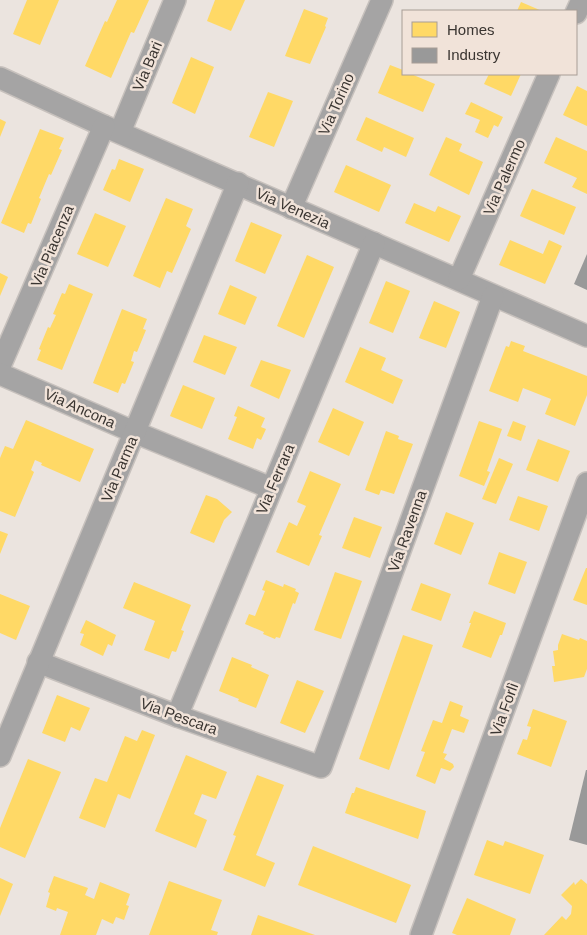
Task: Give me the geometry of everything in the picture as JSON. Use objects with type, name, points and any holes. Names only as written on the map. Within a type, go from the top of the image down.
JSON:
[{"type":"street","name":"Via Bari","points":[[112,129],[175,0]]},
{"type":"street","name":"Via Torino","points":[[291,208],[382,0]]},
{"type":"street","name":"Via Palermo","points":[[459,279],[549,75]]},
{"type":"street","name":"Via Venezia","points":[[0,78],[291,208],[459,279],[493,296],[587,336]]},
{"type":"street","name":"Via Piacenza","points":[[0,366],[112,129]]},
{"type":"street","name":"Via Parma","points":[[0,756],[238,183]]},
{"type":"street","name":"Via Ferrara","points":[[177,716],[374,243]]},
{"type":"street","name":"Via Ravenna","points":[[322,767],[493,296]]},
{"type":"street","name":"Via Ancona","points":[[0,374],[134,432],[271,488]]},
{"type":"street","name":"Via Forlì","points":[[422,935],[587,484]]},
{"type":"street","name":"Via Pescara","points":[[38,662],[177,716],[322,767]]},
{"type":"building: Homes","points":[[27,0],[59,0],[40,45],[13,34]]},
{"type":"building: Homes","points":[[117,0],[149,0],[134,33],[131,32],[111,78],[85,66],[105,21],[107,22]]},
{"type":"building: Homes","points":[[215,0],[245,0],[231,31],[207,21]]},
{"type":"building: Homes","points":[[521,2],[540,10],[517,10]]},
{"type":"building: Homes","points":[[304,9],[328,18],[310,64],[285,56]]},
{"type":"building: Homes","points":[[191,57],[214,67],[195,114],[172,103]]},
{"type":"building: Homes","points":[[390,65],[402,70],[402,75],[413,75],[435,84],[423,112],[378,93]]},
{"type":"building: Homes","points":[[488,75],[521,75],[511,96],[484,84]]},
{"type":"building: Homes","points":[[577,86],[587,91],[587,126],[563,115]]},
{"type":"building: Homes","points":[[268,92],[293,101],[274,147],[249,137]]},
{"type":"building: Homes","points":[[471,102],[503,117],[498,127],[494,125],[488,138],[475,132],[480,120],[465,114]]},
{"type":"building: Homes","points":[[366,117],[414,138],[406,157],[384,147],[382,152],[356,140]]},
{"type":"building: Homes","points":[[0,119],[6,122],[0,137]]},
{"type":"building: Homes","points":[[40,129],[64,138],[59,149],[62,150],[51,175],[49,174],[31,224],[28,223],[24,233],[1,223]]},
{"type":"building: Homes","points":[[446,137],[462,144],[459,151],[483,162],[469,195],[429,175]]},
{"type":"building: Homes","points":[[556,137],[587,151],[587,194],[572,187],[577,178],[544,163]]},
{"type":"building: Homes","points":[[119,159],[144,169],[130,202],[103,190],[112,169],[115,170]]},
{"type":"building: Homes","points":[[346,165],[391,185],[379,212],[334,192]]},
{"type":"building: Homes","points":[[532,189],[576,207],[564,235],[520,216]]},
{"type":"building: Homes","points":[[166,198],[193,209],[186,226],[191,229],[172,273],[167,271],[160,288],[133,276]]},
{"type":"building: Homes","points":[[414,203],[435,212],[438,206],[461,216],[449,242],[405,223]]},
{"type":"building: Homes","points":[[95,213],[126,226],[108,267],[77,254]]},
{"type":"building: Homes","points":[[251,222],[282,235],[265,274],[235,261]]},
{"type":"building: Homes","points":[[510,240],[543,254],[549,240],[562,246],[545,284],[499,265]]},
{"type":"building: Homes","points":[[307,255],[334,267],[304,338],[277,326]]},
{"type":"building: Homes","points":[[0,273],[8,277],[0,296]]},
{"type":"building: Homes","points":[[386,281],[410,291],[393,333],[369,323]]},
{"type":"building: Homes","points":[[69,284],[93,294],[62,370],[37,360],[41,350],[39,349],[48,327],[50,328],[56,315],[53,314],[62,293],[65,294]]},
{"type":"building: Homes","points":[[230,285],[257,297],[245,325],[218,314]]},
{"type":"building: Homes","points":[[434,301],[460,312],[446,348],[419,338]]},
{"type":"building: Homes","points":[[122,309],[147,319],[143,329],[146,330],[137,352],[134,351],[131,361],[134,362],[125,384],[122,383],[118,393],[93,383]]},
{"type":"building: Homes","points":[[204,335],[237,347],[225,375],[193,362]]},
{"type":"building: Homes","points":[[511,341],[525,346],[523,351],[587,376],[587,395],[575,426],[545,414],[551,399],[523,388],[518,402],[489,391],[506,346],[509,347]]},
{"type":"building: Homes","points":[[360,347],[386,358],[381,370],[403,380],[393,404],[345,382]]},
{"type":"building: Homes","points":[[261,360],[291,370],[279,399],[250,386]]},
{"type":"building: Homes","points":[[183,385],[215,398],[202,429],[170,416]]},
{"type":"building: Homes","points":[[238,406],[265,418],[261,427],[266,429],[261,440],[257,438],[253,449],[228,439],[237,417],[234,416]]},
{"type":"building: Homes","points":[[333,408],[364,422],[349,456],[318,442]]},
{"type":"building: Homes","points":[[26,420],[94,449],[80,482],[41,465],[42,463],[35,460],[31,470],[34,472],[15,517],[0,511],[0,458],[5,446],[13,449]]},
{"type":"building: Homes","points":[[479,421],[502,429],[487,471],[490,472],[484,486],[459,476]]},
{"type":"building: Homes","points":[[513,421],[526,426],[521,441],[507,436]]},
{"type":"building: Homes","points":[[386,431],[399,436],[398,439],[413,444],[394,494],[381,490],[379,495],[365,490]]},
{"type":"building: Homes","points":[[538,439],[570,451],[558,482],[526,470]]},
{"type":"building: Homes","points":[[499,458],[513,464],[496,504],[482,499]]},
{"type":"building: Homes","points":[[310,471],[341,484],[319,535],[322,536],[309,566],[276,552],[289,522],[297,526],[306,506],[297,502]]},
{"type":"building: Homes","points":[[206,495],[217,499],[232,512],[224,520],[214,543],[190,533]]},
{"type":"building: Homes","points":[[518,496],[548,506],[539,531],[509,520]]},
{"type":"building: Homes","points":[[446,512],[474,523],[461,555],[434,544]]},
{"type":"building: Homes","points":[[354,517],[382,527],[370,558],[342,548]]},
{"type":"building: Homes","points":[[0,531],[8,534],[0,554]]},
{"type":"building: Homes","points":[[499,552],[527,562],[515,594],[488,584]]},
{"type":"building: Homes","points":[[587,568],[587,605],[573,600]]},
{"type":"building: Homes","points":[[335,572],[362,581],[341,639],[314,630]]},
{"type":"building: Homes","points":[[266,580],[283,587],[284,584],[296,589],[295,591],[299,593],[295,604],[293,603],[280,638],[276,637],[275,639],[245,624],[249,614],[255,616],[265,591],[262,590]]},
{"type":"building: Homes","points":[[134,582],[191,605],[181,630],[184,631],[176,652],[172,651],[169,659],[144,650],[155,621],[123,608]]},
{"type":"building: Homes","points":[[421,583],[451,594],[441,621],[411,610]]},
{"type":"building: Homes","points":[[0,594],[30,606],[16,640],[0,633]]},
{"type":"building: Homes","points":[[474,611],[506,623],[491,658],[462,647]]},
{"type":"building: Homes","points":[[86,620],[116,635],[112,646],[108,644],[103,656],[80,645],[84,634],[80,633]]},
{"type":"building: Homes","points":[[562,634],[587,641],[587,669],[584,677],[554,682],[552,666],[555,666],[553,651],[558,650]]},
{"type":"building: Homes","points":[[403,635],[433,645],[389,770],[359,759]]},
{"type":"building: Homes","points":[[232,657],[252,665],[251,667],[269,675],[256,708],[219,691]]},
{"type":"building: Homes","points":[[297,680],[324,691],[305,733],[280,723]]},
{"type":"building: Homes","points":[[57,695],[90,708],[80,731],[71,727],[65,742],[42,733]]},
{"type":"building: Homes","points":[[450,701],[463,706],[460,716],[469,720],[464,733],[452,729],[443,753],[447,754],[444,759],[453,764],[454,767],[450,771],[441,768],[435,784],[416,776],[425,752],[421,751],[433,720],[442,723]]},
{"type":"building: Homes","points":[[533,709],[567,721],[551,767],[517,754],[523,739],[527,740],[531,727],[527,726]]},
{"type":"building: Homes","points":[[142,730],[155,735],[130,799],[118,794],[105,828],[79,818],[95,778],[107,782],[125,736],[137,741]]},
{"type":"building: Homes","points":[[186,755],[227,772],[216,799],[202,794],[194,814],[207,820],[196,848],[155,831]]},
{"type":"building: Homes","points":[[28,759],[61,772],[25,858],[0,847],[0,828]]},
{"type":"building: Homes","points":[[257,775],[284,785],[256,855],[275,863],[265,887],[223,870],[236,836],[233,835]]},
{"type":"building: Homes","points":[[356,787],[426,811],[418,839],[345,813]]},
{"type":"building: Homes","points":[[487,840],[503,846],[505,841],[544,855],[530,894],[474,875]]},
{"type":"building: Homes","points":[[313,846],[411,885],[396,923],[298,885]]},
{"type":"building: Homes","points":[[54,876],[88,888],[85,895],[94,899],[100,882],[130,894],[126,905],[129,906],[124,920],[116,917],[113,924],[102,919],[96,935],[60,935],[68,912],[57,908],[56,911],[46,907],[50,893],[48,892]]},
{"type":"building: Homes","points":[[0,878],[13,884],[0,916]]},
{"type":"building: Homes","points":[[581,879],[587,884],[587,935],[544,935],[562,916],[566,920],[571,914],[572,906],[561,895],[574,882],[575,885]]},
{"type":"building: Homes","points":[[169,881],[222,900],[211,930],[218,932],[217,935],[149,935]]},
{"type":"building: Homes","points":[[467,898],[516,919],[510,935],[457,935],[452,933]]},
{"type":"building: Homes","points":[[258,915],[315,935],[251,935]]},
{"type":"building: Industry","points":[[587,254],[587,290],[574,284]]},
{"type":"building: Industry","points":[[587,770],[587,845],[569,840]]}]
